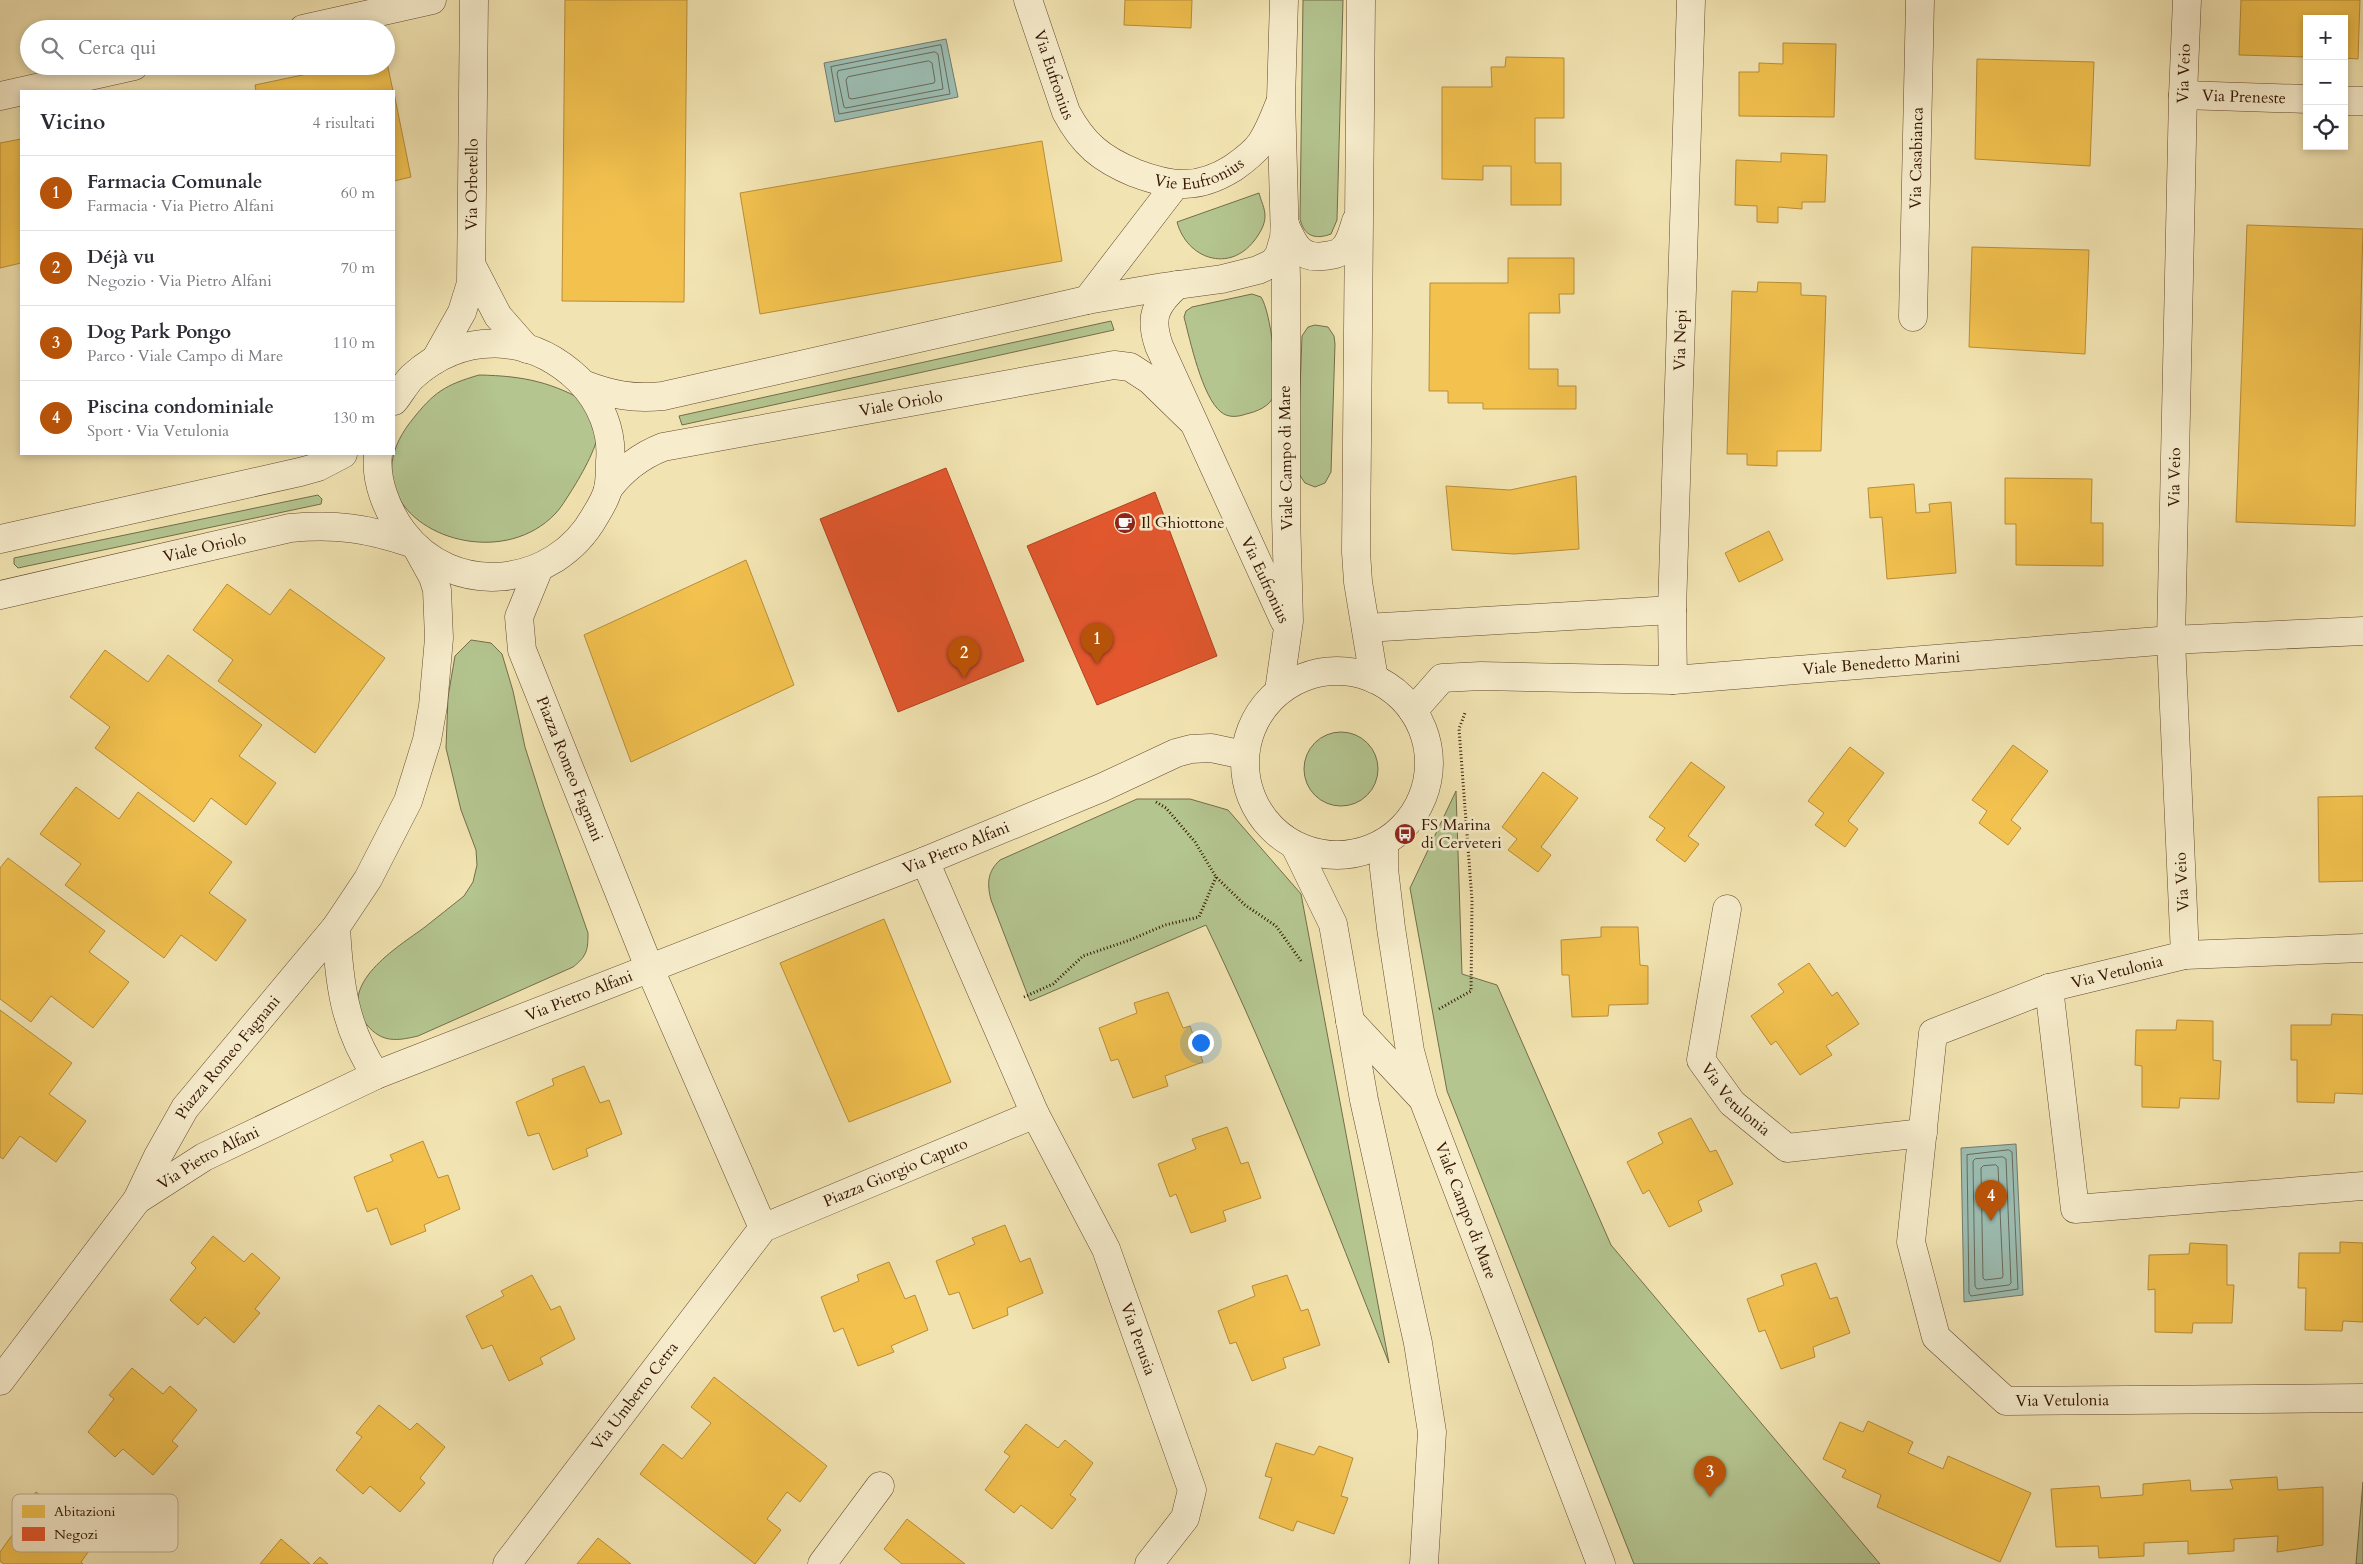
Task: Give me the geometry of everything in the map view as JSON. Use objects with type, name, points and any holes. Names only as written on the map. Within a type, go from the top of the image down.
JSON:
[{"type":"street","points":[[343,20],[432,0]]},
{"type":"street","name":"Via Orbetello","points":[[434,360],[462,312],[471,283],[474,0]]},
{"type":"street","name":"Via Eufronius","points":[[1028,0],[1066,112],[1087,145]]},
{"type":"street","name":"Viale Campo di Mare","points":[[1279,692],[1289,630],[1286,506],[1285,225],[1281,99],[1284,0]]},
{"type":"street","name":"Viale Campo di Mare","points":[[1361,0],[1356,552],[1358,582],[1374,678]]},
{"type":"street","name":"Via Nepi","points":[[1672,680],[1672,610],[1691,0]]},
{"type":"street","name":"Via Casabianca","points":[[1913,316],[1920,0]]},
{"type":"street","name":"Via Veio","points":[[2185,955],[2171,640],[2183,95],[2187,0]]},
{"type":"street","points":[[27,90],[94,75]]},
{"type":"street","points":[[0,96],[20,92]]},
{"type":"street","name":"Via Preneste","points":[[2183,95],[2303,99]]},
{"type":"street","name":"Vie Eufronius","points":[[1087,145],[1124,168],[1157,181],[1176,184],[1206,182],[1221,175],[1248,157],[1260,144],[1281,99]]},
{"type":"street","points":[[2348,101],[2363,101]]},
{"type":"street","points":[[1087,300],[1176,184]]},
{"type":"street","name":"Viale Campo di Mare","points":[[1285,225],[1298,251],[1308,256],[1319,257],[1337,254],[1342,251],[1358,217]]},
{"type":"street","points":[[583,384],[618,396],[638,398],[663,396],[1087,300],[1222,279],[1258,270],[1273,263],[1282,246],[1285,225]]},
{"type":"street","points":[[472,266],[498,316],[526,349]]},
{"type":"street","name":"Via Eufronius","points":[[1177,285],[1157,306],[1154,326],[1158,346],[1289,630]]},
{"type":"street","points":[[378,455],[381,491],[393,519],[414,545],[435,561],[462,574],[492,578],[531,572],[539,568],[567,551],[579,539],[590,524],[608,489],[611,450],[608,427],[601,411],[583,384],[555,360],[510,344],[489,343],[472,346],[434,360],[411,378],[395,400]]},
{"type":"street","name":"Viale Oriolo","points":[[608,489],[623,470],[635,461],[663,447],[1114,365],[1130,367],[1150,380],[1191,420]]},
{"type":"street","points":[[0,540],[300,472],[318,467],[341,455]]},
{"type":"street","name":"Viale Oriolo","points":[[0,595],[290,528],[326,525],[372,531],[414,545]]},
{"type":"street","name":"Piazza Romeo Fagnani","points":[[137,1200],[158,1156],[185,1108],[336,927],[368,879],[408,801],[427,740],[433,706],[439,638],[439,611],[433,577],[414,545]]},
{"type":"street","name":"Piazza Romeo Fagnani","points":[[539,568],[529,588],[519,617],[522,650],[649,967]]},
{"type":"street","points":[[1366,628],[1672,610]]},
{"type":"street","name":"Viale Benedetto Marini","points":[[1413,711],[1442,678],[1481,676],[1672,680],[2171,640],[2363,631]]},
{"type":"street","points":[[1325,672],[1350,672],[1374,678],[1396,692],[1413,711],[1426,738],[1429,768],[1422,798],[1407,824],[1384,843],[1355,854],[1324,855],[1295,846],[1273,830],[1256,809],[1246,783],[1244,756],[1254,724],[1262,710],[1279,692],[1301,678],[1325,672]]},
{"type":"street","name":"Via Pietro Alfani","points":[[0,1381],[137,1200],[204,1158],[376,1075],[925,861],[1101,788],[1176,753],[1191,749],[1211,748],[1244,756]]},
{"type":"street","name":"Viale Campo di Mare","points":[[1384,843],[1384,869],[1410,1051],[1423,1099],[1601,1564]]},
{"type":"street","points":[[1295,846],[1333,924],[1364,1100],[1418,1343],[1432,1432],[1424,1564]]},
{"type":"street","points":[[925,861],[1035,1114]]},
{"type":"street","name":"Via Vetulonia","points":[[1727,909],[1701,1060],[1732,1102],[1787,1148],[1922,1133]]},
{"type":"street","points":[[336,927],[338,972],[351,1032],[361,1054],[376,1075]]},
{"type":"street","name":"Via Vetulonia","points":[[2363,948],[2185,955],[2049,988],[1933,1033],[1911,1242],[1936,1337],[2006,1401],[2363,1398]]},
{"type":"street","points":[[649,967],[764,1228]]},
{"type":"street","name":"Via Vetulonia","points":[[2049,988],[2075,1209],[2363,1186]]},
{"type":"street","points":[[1350,1021],[1423,1099]]},
{"type":"street","name":"Piazza Giorgio Caputo","points":[[764,1228],[1035,1114]]},
{"type":"street","name":"Via Perusia","points":[[1035,1114],[1106,1249],[1192,1490],[1185,1518],[1149,1564]]},
{"type":"street","name":"Via Umberto Cetra","points":[[507,1564],[764,1228]]},
{"type":"street","points":[[822,1564],[880,1486]]},
{"type":"path","points":[[1406,1016],[1444,1008],[1471,991],[1472,900],[1459,730],[1481,676]]},
{"type":"path","points":[[1152,800],[1166,808],[1195,842],[1216,877],[1244,905],[1276,926],[1302,962]]},
{"type":"path","points":[[991,1012],[1053,984],[1083,956],[1130,940],[1165,925],[1199,916],[1216,877]]},
{"type":"green space","points":[[1303,0],[1343,0],[1337,220],[1331,234],[1320,237],[1307,233],[1300,219]]},
{"type":"green space","points":[[1259,193],[1265,216],[1262,229],[1244,251],[1233,257],[1221,259],[1199,253],[1182,235],[1177,222]]},
{"type":"green space","points":[[1252,294],[1261,297],[1268,316],[1274,360],[1274,395],[1270,402],[1258,410],[1240,416],[1230,416],[1221,412],[1214,405],[1208,394],[1193,353],[1184,317],[1186,311],[1192,307]]},
{"type":"green space","points":[[1111,321],[1114,330],[682,425],[679,416]]},
{"type":"green space","points":[[1315,325],[1328,327],[1334,336],[1335,344],[1331,472],[1325,483],[1315,487],[1305,483],[1297,471],[1302,336],[1308,327]]},
{"type":"green space","points":[[479,375],[524,379],[551,386],[592,405],[598,428],[595,445],[587,463],[557,512],[527,534],[494,542],[461,540],[430,528],[407,509],[393,484],[394,455],[412,420],[434,396],[457,382]]},
{"type":"green space","points":[[318,495],[322,499],[321,504],[18,568],[14,564],[14,558]]},
{"type":"green space","points":[[471,640],[491,643],[502,654],[513,691],[525,747],[588,933],[588,944],[584,956],[573,967],[418,1036],[403,1039],[384,1038],[367,1025],[359,1010],[358,996],[364,982],[373,969],[386,956],[464,896],[473,882],[477,865],[476,850],[461,810],[446,748],[448,697],[455,656]]},
{"type":"green space","points":[[1341,732],[1355,735],[1367,743],[1375,755],[1378,769],[1375,783],[1367,795],[1355,803],[1341,806],[1327,803],[1315,795],[1307,783],[1304,769],[1307,755],[1315,743],[1327,735]]},
{"type":"green space","points":[[1456,791],[1462,974],[1497,985],[1611,1245],[1880,1564],[1634,1564],[1447,1091],[1410,888]]},
{"type":"green space","points":[[1137,799],[1190,799],[1228,810],[1301,894],[1389,1363],[1279,1088],[1206,925],[1030,1001],[991,900],[989,889],[990,874],[1000,860]]},
{"type":"green space","points":[[2363,1482],[2363,1564],[2356,1564]]},
{"type":"water","points":[[946,39],[958,97],[835,122],[824,63]]},
{"type":"water","points":[[2016,1144],[2023,1295],[1964,1302],[1961,1148]]},
{"type":"building: Abitazioni","points":[[565,0],[687,0],[684,302],[562,301]]},
{"type":"building: Abitazioni","points":[[1125,0],[1192,0],[1191,28],[1124,25]]},
{"type":"building: Abitazioni","points":[[2241,0],[2360,0],[2358,59],[2348,58],[2348,15],[2303,15],[2303,57],[2239,55]]},
{"type":"building: Abitazioni","points":[[1783,43],[1836,44],[1834,117],[1739,116],[1739,72],[1759,72],[1759,63],[1783,64]]},
{"type":"building: Abitazioni","points":[[1506,57],[1564,58],[1564,118],[1535,118],[1535,163],[1561,163],[1561,205],[1511,205],[1511,166],[1483,166],[1483,180],[1442,179],[1442,87],[1492,87],[1491,67],[1505,67]]},
{"type":"building: Abitazioni","points":[[1977,59],[2094,62],[2090,166],[1975,159]]},
{"type":"building: Abitazioni","points":[[302,75],[390,75],[393,90],[256,90],[255,85]]},
{"type":"building: Abitazioni","points":[[395,98],[411,177],[395,181]]},
{"type":"building: Abitazioni","points":[[20,139],[20,263],[0,268],[0,143]]},
{"type":"building: Abitazioni","points":[[1042,141],[1062,261],[760,314],[740,193]]},
{"type":"building: Abitazioni","points":[[1781,153],[1827,155],[1825,202],[1802,202],[1802,209],[1778,207],[1778,223],[1757,222],[1757,206],[1735,205],[1736,160],[1781,162]]},
{"type":"building: Abitazioni","points":[[2247,225],[2363,229],[2355,526],[2236,522]]},
{"type":"building: Abitazioni","points":[[1972,247],[2089,250],[2085,354],[1969,347]]},
{"type":"building: Abitazioni","points":[[1508,258],[1574,258],[1574,294],[1559,294],[1560,313],[1529,313],[1529,369],[1558,369],[1558,386],[1576,386],[1576,409],[1483,409],[1483,403],[1448,403],[1448,391],[1429,391],[1430,283],[1508,283]]},
{"type":"building: Abitazioni","points":[[1758,282],[1801,283],[1801,295],[1826,296],[1821,451],[1777,451],[1777,466],[1747,465],[1747,454],[1727,454],[1732,291],[1757,292]]},
{"type":"building: Abitazioni","points":[[1576,476],[1579,549],[1514,554],[1452,550],[1446,486],[1510,490]]},
{"type":"building: Abitazioni","points":[[2005,478],[2092,479],[2091,523],[2103,523],[2103,566],[2016,565],[2016,524],[2005,524]]},
{"type":"building: Abitazioni","points":[[1914,484],[1916,513],[1930,512],[1929,504],[1951,502],[1956,573],[1887,579],[1882,517],[1870,518],[1868,488]]},
{"type":"building: Abitazioni","points":[[1769,531],[1783,560],[1739,582],[1725,553]]},
{"type":"building: Abitazioni","points":[[746,560],[794,685],[631,762],[584,635]]},
{"type":"building: Abitazioni","points":[[227,584],[270,615],[290,589],[385,658],[315,753],[218,681],[233,660],[193,630]]},
{"type":"building: Abitazioni","points":[[105,650],[148,682],[168,655],[262,725],[239,756],[276,783],[246,825],[211,798],[194,822],[95,748],[110,727],[70,697]]},
{"type":"building: Abitazioni","points":[[2013,745],[2048,771],[2011,820],[2021,828],[2008,845],[1979,823],[1987,811],[1972,800]]},
{"type":"building: Abitazioni","points":[[1850,747],[1884,773],[1848,821],[1858,829],[1845,847],[1815,825],[1824,813],[1808,801]]},
{"type":"building: Abitazioni","points":[[1691,762],[1725,787],[1688,836],[1699,844],[1685,862],[1656,840],[1665,828],[1649,817]]},
{"type":"building: Abitazioni","points":[[1543,772],[1578,798],[1541,847],[1551,855],[1538,872],[1508,850],[1517,839],[1502,827]]},
{"type":"building: Abitazioni","points":[[76,787],[119,819],[138,792],[232,862],[209,893],[246,920],[216,961],[181,935],[164,958],[65,885],[81,864],[40,834]]},
{"type":"building: Abitazioni","points":[[2363,796],[2363,881],[2319,882],[2318,797]]},
{"type":"building: Abitazioni","points":[[8,858],[105,931],[89,952],[129,982],[93,1028],[51,996],[31,1022],[0,999],[0,868]]},
{"type":"building: Abitazioni","points":[[884,919],[951,1082],[849,1122],[780,963]]},
{"type":"building: Abitazioni","points":[[1601,927],[1638,927],[1640,965],[1648,966],[1648,1004],[1609,1005],[1608,1016],[1572,1017],[1569,975],[1562,975],[1561,940],[1601,937]]},
{"type":"building: Abitazioni","points":[[1809,963],[1832,996],[1837,992],[1859,1024],[1826,1046],[1832,1055],[1800,1075],[1776,1041],[1771,1045],[1751,1016],[1784,992],[1778,984]]},
{"type":"building: Abitazioni","points":[[1168,992],[1183,1028],[1190,1026],[1203,1062],[1165,1076],[1168,1086],[1133,1098],[1118,1059],[1111,1061],[1099,1028],[1137,1013],[1134,1003]]},
{"type":"building: Abitazioni","points":[[0,1010],[72,1063],[49,1094],[86,1121],[56,1162],[20,1136],[3,1159],[0,1157]]},
{"type":"building: Abitazioni","points":[[2332,1014],[2363,1015],[2363,1094],[2335,1093],[2334,1103],[2297,1102],[2297,1060],[2291,1060],[2291,1025],[2331,1025]]},
{"type":"building: Abitazioni","points":[[2177,1020],[2213,1021],[2213,1060],[2221,1061],[2219,1099],[2180,1098],[2179,1108],[2142,1107],[2142,1066],[2135,1065],[2136,1030],[2176,1030]]},
{"type":"building: Abitazioni","points":[[584,1066],[600,1103],[609,1100],[622,1134],[586,1149],[588,1156],[553,1170],[539,1133],[528,1136],[516,1102],[554,1085],[552,1079]]},
{"type":"building: Abitazioni","points":[[1691,1118],[1710,1152],[1716,1150],[1733,1184],[1698,1201],[1702,1211],[1669,1227],[1649,1190],[1643,1194],[1627,1162],[1663,1143],[1658,1133]]},
{"type":"building: Abitazioni","points":[[1227,1127],[1241,1164],[1248,1162],[1261,1198],[1223,1211],[1226,1221],[1191,1233],[1176,1194],[1170,1197],[1158,1164],[1196,1149],[1192,1139]]},
{"type":"building: Abitazioni","points":[[423,1141],[438,1178],[448,1175],[460,1209],[424,1225],[426,1231],[391,1245],[377,1208],[367,1212],[354,1177],[393,1161],[390,1155]]},
{"type":"building: Abitazioni","points":[[1005,1225],[1020,1262],[1030,1258],[1043,1293],[1007,1308],[1008,1315],[973,1329],[959,1292],[949,1295],[936,1261],[975,1244],[972,1238]]},
{"type":"building: Abitazioni","points":[[213,1236],[244,1262],[252,1253],[280,1278],[255,1309],[260,1313],[234,1343],[205,1317],[198,1325],[170,1300],[196,1268],[191,1263]]},
{"type":"building: Abitazioni","points":[[2340,1242],[2363,1243],[2363,1322],[2343,1321],[2342,1331],[2305,1330],[2306,1288],[2298,1288],[2299,1253],[2340,1253]]},
{"type":"building: Abitazioni","points":[[2190,1243],[2227,1245],[2227,1285],[2234,1285],[2232,1323],[2193,1323],[2192,1333],[2155,1332],[2155,1289],[2148,1290],[2149,1255],[2189,1254]]},
{"type":"building: Abitazioni","points":[[889,1262],[905,1299],[915,1295],[928,1330],[891,1346],[894,1352],[858,1366],[843,1328],[834,1332],[821,1297],[859,1281],[857,1275]]},
{"type":"building: Abitazioni","points":[[1816,1263],[1830,1299],[1837,1297],[1850,1333],[1813,1347],[1815,1357],[1781,1369],[1765,1330],[1759,1332],[1747,1299],[1784,1285],[1781,1275]]},
{"type":"building: Abitazioni","points":[[532,1275],[551,1310],[560,1306],[575,1339],[540,1358],[543,1364],[509,1381],[492,1345],[482,1349],[466,1316],[504,1296],[501,1291]]},
{"type":"building: Abitazioni","points":[[1287,1275],[1301,1311],[1308,1309],[1320,1345],[1283,1358],[1286,1368],[1252,1381],[1236,1342],[1230,1344],[1218,1311],[1255,1296],[1252,1286]]},
{"type":"building: Abitazioni","points":[[132,1368],[163,1394],[170,1386],[197,1410],[172,1441],[178,1446],[153,1475],[123,1449],[115,1457],[88,1432],[114,1399],[109,1395]]},
{"type":"building: Abitazioni","points":[[714,1377],[827,1466],[800,1502],[787,1492],[767,1519],[781,1530],[755,1564],[640,1474],[663,1444],[682,1459],[711,1423],[691,1407]]},
{"type":"building: Abitazioni","points":[[379,1405],[410,1430],[417,1423],[445,1447],[420,1478],[425,1483],[400,1512],[370,1486],[363,1494],[336,1470],[362,1437],[356,1433]]},
{"type":"building: Abitazioni","points":[[1868,1421],[1913,1442],[1908,1453],[1943,1469],[1948,1456],[2031,1493],[2000,1562],[1877,1507],[1881,1495],[1842,1477],[1846,1470],[1823,1459],[1840,1422],[1863,1432]]},
{"type":"building: Abitazioni","points":[[1026,1424],[1058,1448],[1065,1440],[1093,1463],[1070,1495],[1076,1499],[1052,1529],[1021,1505],[1014,1513],[985,1490],[1010,1456],[1004,1452]]},
{"type":"building: Abitazioni","points":[[1276,1443],[1314,1455],[1319,1446],[1353,1458],[1341,1496],[1348,1498],[1334,1534],[1297,1521],[1293,1531],[1259,1518],[1272,1478],[1265,1476]]},
{"type":"building: Abitazioni","points":[[2277,1477],[2278,1490],[2323,1487],[2323,1545],[2277,1552],[2278,1536],[2234,1539],[2234,1551],[2188,1554],[2188,1541],[2144,1543],[2144,1556],[2099,1558],[2098,1546],[2056,1547],[2051,1489],[2099,1486],[2101,1498],[2143,1495],[2143,1484],[2190,1480],[2191,1491],[2233,1489],[2230,1480]]},
{"type":"building: Abitazioni","points":[[907,1519],[965,1564],[902,1564],[884,1549]]},
{"type":"building: Abitazioni","points":[[12,1535],[12,1552],[88,1552],[81,1562],[83,1564],[4,1564],[0,1561],[0,1552]]},
{"type":"building: Abitazioni","points":[[598,1538],[631,1564],[577,1564]]},
{"type":"building: Abitazioni","points":[[281,1539],[310,1564],[260,1564]]},
{"type":"building: Abitazioni","points":[[320,1557],[328,1564],[313,1564]]},
{"type":"building: Negozi","points":[[946,468],[1024,661],[898,712],[820,519]]},
{"type":"building: Negozi","points":[[1155,492],[1217,656],[1097,705],[1027,546]]},
{"type":"place","name":"Il Ghiottone","points":[[1125,523]]},
{"type":"place","name":"Farmacia Comunale","points":[[1097,664]]},
{"type":"place","name":"Déjà vu","points":[[964,678]]},
{"type":"place","name":"FS Marina di Cerveteri","points":[[1405,834]]},
{"type":"place","name":"Piscina condominiale","points":[[1991,1221]]},
{"type":"place","name":"Dog Park Pongo","points":[[1710,1497]]}]
